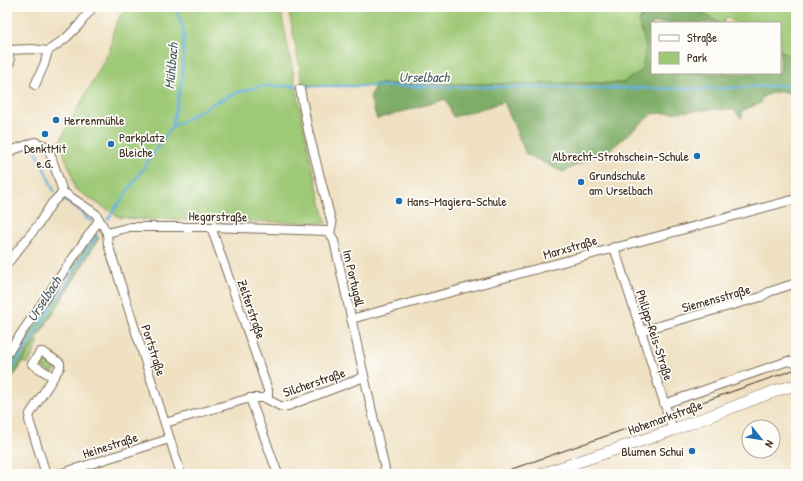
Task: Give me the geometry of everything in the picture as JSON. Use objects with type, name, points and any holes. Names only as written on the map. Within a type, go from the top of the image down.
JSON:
[{"type":"street","points":[[35,84],[44,65],[48,51],[70,34],[93,7]]},
{"type":"street","points":[[7,74],[10,62],[7,49],[32,49],[48,51]]},
{"type":"street","name":"Im Portugall","points":[[300,89],[308,130],[332,224],[330,233],[333,236],[386,474]]},
{"type":"street","points":[[7,155],[13,150],[32,143],[48,147],[63,192],[96,214],[107,233]]},
{"type":"street","points":[[7,264],[38,225],[52,203],[63,192]]},
{"type":"street","name":"Marxstraße","points":[[351,319],[796,199]]},
{"type":"street","points":[[7,354],[99,220]]},
{"type":"street","name":"Hegarstraße","points":[[107,233],[130,227],[211,227],[326,231],[330,233]]},
{"type":"street","name":"Zelterstraße","points":[[211,227],[268,390],[268,399]]},
{"type":"street","name":"Portstraße","points":[[107,233],[108,244],[181,474]]},
{"type":"street","name":"Philipp-Reis-Straße","points":[[614,247],[673,430]]},
{"type":"street","name":"Siemensstraße","points":[[641,331],[761,297],[769,292],[796,283]]},
{"type":"street","name":"Hohemarkstraße","points":[[664,404],[788,361],[796,363]]},
{"type":"street","points":[[46,474],[28,420],[30,414],[54,377]]},
{"type":"street","name":"Silcherstraße","points":[[164,423],[250,398],[260,397],[268,399],[280,406],[288,406],[364,377]]},
{"type":"street","name":"Hohemarkstraße","points":[[542,474],[673,430],[778,390],[796,385]]},
{"type":"street","points":[[250,398],[278,474]]},
{"type":"street","name":"Heinestraße","points":[[59,474],[169,439]]},
{"type":"green space","points":[[127,7],[280,7],[311,162],[326,223],[135,219],[119,217],[75,189],[71,172],[59,142],[110,50],[113,32],[118,19]]},
{"type":"green space","points":[[288,7],[645,7],[645,11],[639,22],[646,47],[642,71],[622,83],[375,84],[374,86],[303,85]]},
{"type":"green space","points":[[645,7],[692,7],[717,22],[651,22],[651,74],[781,74],[781,51],[796,60],[796,94],[778,92],[766,95],[761,98],[761,103],[743,110],[741,118],[734,110],[716,109],[652,114],[612,148],[563,172],[526,154],[504,102],[453,117],[446,99],[377,119],[370,98],[375,84],[622,83],[642,70],[646,47],[639,22],[645,11]]},
{"type":"green space","points":[[692,7],[796,7],[796,60],[781,51],[781,22],[734,22],[726,17],[724,22],[717,22]]},
{"type":"green space","points":[[95,233],[99,238],[63,298],[26,355],[19,369],[7,384],[7,361],[50,299],[57,302],[76,271],[71,268]]},
{"type":"green space","points":[[36,340],[39,341],[28,364],[23,362]]},
{"type":"green space","points":[[40,355],[57,364],[53,374],[35,363]]},
{"type":"waterway","name":"Mühlbach","points":[[172,126],[182,80],[184,33],[176,7]]},
{"type":"waterway","name":"Urselbach","points":[[108,219],[172,127],[214,103],[239,92],[262,86],[703,89],[796,85]]},
{"type":"waterway","name":"Mühlbach","points":[[35,148],[54,191]]},
{"type":"waterway","name":"Mühlbach","points":[[63,199],[82,212],[85,217],[93,222]]},
{"type":"waterway","name":"Urselbach","points":[[7,374],[20,357],[97,235]]},
{"type":"tram line","points":[[498,474],[796,369]]},
{"type":"place","name":"Herrenmühle","points":[[56,120]]},
{"type":"place","name":"DenktMit e.G.","points":[[45,134]]},
{"type":"place","name":"Parkplatz Bleiche","points":[[111,144]]},
{"type":"place","name":"Albrecht-Strohschein-Schule","points":[[697,156]]},
{"type":"place","name":"Grundschule am Urselbach","points":[[581,182]]},
{"type":"place","name":"Hans-Magiera-Schule","points":[[399,201]]},
{"type":"place","name":"Blumen Schui","points":[[692,451]]}]
